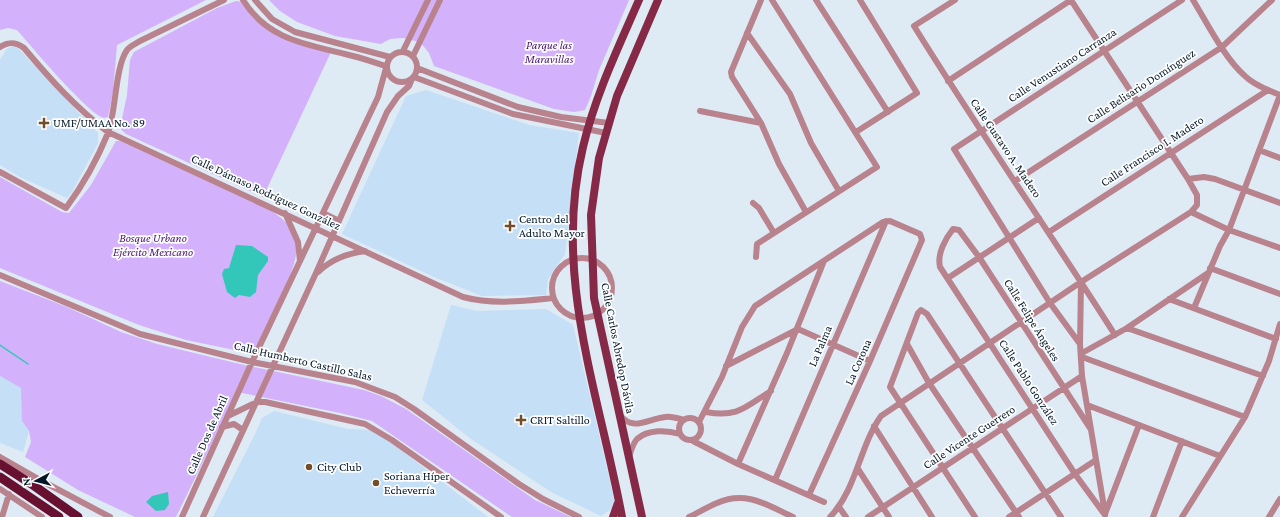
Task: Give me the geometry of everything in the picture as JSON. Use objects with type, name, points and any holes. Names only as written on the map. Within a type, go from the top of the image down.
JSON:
[{"type":"highway","points":[[0,464],[78,517]]},
{"type":"highway","points":[[0,477],[59,517]]},
{"type":"main road","points":[[622,517],[578,319],[572,260],[573,206],[578,172],[590,120],[614,55],[639,0]]},
{"type":"main road","name":"Calle Carlos Abredop Dávila","points":[[642,517],[597,315],[592,283],[591,215],[599,158],[609,123],[625,75],[658,0]]},
{"type":"main road","points":[[613,517],[619,500]]},
{"type":"street","points":[[0,172],[66,208],[90,171],[108,132],[121,65],[127,50],[140,41],[224,0]]},
{"type":"street","points":[[243,0],[258,18],[270,29],[286,38],[304,45],[347,54],[386,67]]},
{"type":"street","points":[[255,0],[272,19],[295,32],[390,57]]},
{"type":"street","points":[[403,51],[428,0]]},
{"type":"street","points":[[203,517],[316,273],[387,112],[398,96],[409,86],[413,78],[417,68],[413,56],[440,0]]},
{"type":"street","points":[[761,0],[732,66],[732,77],[761,123],[779,164],[806,212]]},
{"type":"street","points":[[756,257],[757,244],[877,167],[772,0]]},
{"type":"street","points":[[816,0],[888,112]]},
{"type":"street","points":[[856,132],[917,93],[860,0]]},
{"type":"street","name":"Calle Gustavo A. Madero","points":[[955,0],[914,26],[948,81],[1049,232],[1115,335]]},
{"type":"street","points":[[830,517],[839,507],[858,469],[874,426],[881,416],[1081,282],[1191,212],[1198,202],[1196,194],[1188,180],[1071,0],[948,81]]},
{"type":"street","name":"Calle Venustiano Carranza","points":[[1008,237],[954,149],[1182,0]]},
{"type":"street","points":[[1193,0],[1222,47],[1245,77],[1280,95],[1277,110],[1258,150],[1245,190],[1229,230],[1209,270],[1194,308]]},
{"type":"street","name":"Calle Belisario Domínguez","points":[[1015,181],[1222,47],[1272,0]]},
{"type":"street","points":[[747,33],[790,94],[811,143],[839,191]]},
{"type":"street","name":"Calle Dámaso Rodríguez González","points":[[0,47],[12,42],[24,48],[65,95],[85,114],[108,132],[463,297],[475,300],[509,302],[553,298]]},
{"type":"street","points":[[413,56],[403,51],[390,57],[386,67],[390,77],[394,80],[404,82],[413,78],[513,114],[606,133]]},
{"type":"street","name":"Calle Dos de Abril","points":[[183,517],[252,362],[378,97],[386,67]]},
{"type":"street","points":[[417,68],[518,107],[561,117],[609,123]]},
{"type":"street","name":"Calle Francisco I. Madero","points":[[1049,232],[1170,152],[1268,90]]},
{"type":"street","points":[[700,111],[761,123]]},
{"type":"street","points":[[1258,150],[1280,158]]},
{"type":"street","points":[[1188,180],[1209,178],[1280,203]]},
{"type":"street","points":[[753,203],[759,208],[774,232]]},
{"type":"street","points":[[1191,212],[1229,230],[1280,248]]},
{"type":"street","points":[[285,213],[298,242],[300,262]]},
{"type":"street","points":[[323,213],[339,221]]},
{"type":"street","points":[[948,278],[1008,237],[1039,218]]},
{"type":"street","points":[[699,422],[706,412],[742,327],[755,306],[886,221]]},
{"type":"street","name":"La Corona","points":[[808,495],[870,361],[922,240],[922,236],[886,221]]},
{"type":"street","name":"La Palma","points":[[775,480],[886,221]]},
{"type":"street","name":"Calle Felipe Ángeles","points":[[939,258],[945,241],[953,230],[959,230],[979,257],[1020,323],[1090,428]]},
{"type":"street","points":[[1008,237],[1050,303],[1080,344]]},
{"type":"street","points":[[316,273],[326,264],[342,256],[366,251]]},
{"type":"street","name":"Calle Pablo González","points":[[939,258],[940,267],[1105,516]]},
{"type":"street","points":[[591,259],[603,267],[611,278],[611,299],[603,311],[597,315],[578,319],[566,314],[556,304],[553,298],[552,290],[555,275],[559,268],[572,260],[591,259]]},
{"type":"street","points":[[738,464],[798,329],[824,261]]},
{"type":"street","points":[[1209,270],[1280,294]]},
{"type":"street","points":[[1082,355],[1127,328],[1209,270]]},
{"type":"street","name":"Calle Humberto Castillo Salas","points":[[0,274],[140,334],[252,362],[274,365],[355,382],[395,397],[525,488],[579,517]]},
{"type":"street","points":[[1081,282],[1080,344],[1082,355],[1082,376],[1105,516]]},
{"type":"street","points":[[1169,299],[1276,338]]},
{"type":"street","points":[[975,517],[890,388],[890,383],[907,344],[918,313],[921,310],[925,311],[1061,517]]},
{"type":"street","points":[[1182,517],[1245,417],[1263,376],[1280,324]]},
{"type":"street","points":[[1127,328],[1263,376]]},
{"type":"street","points":[[798,329],[870,361]]},
{"type":"street","points":[[726,366],[798,329]]},
{"type":"street","points":[[907,344],[929,383],[974,447],[1017,515]]},
{"type":"street","points":[[1082,355],[1245,417]]},
{"type":"street","name":"Calle Vicente Guerrero","points":[[868,517],[942,466],[974,447],[1082,376]]},
{"type":"street","points":[[706,412],[723,415],[738,412],[771,391]]},
{"type":"street","points":[[228,416],[257,402],[273,403],[365,424],[392,440],[501,517]]},
{"type":"street","points":[[1087,405],[1220,456]]},
{"type":"street","points":[[618,412],[628,422],[634,424],[641,424],[664,417],[684,420],[692,418],[699,422],[702,431],[693,441]]},
{"type":"street","points":[[684,420],[679,427],[680,434],[684,439],[693,441],[738,464],[824,502]]},
{"type":"street","points":[[222,428],[234,424],[243,430]]},
{"type":"street","points":[[641,424],[644,435]]},
{"type":"street","points":[[1105,516],[1139,425]]},
{"type":"street","points":[[874,426],[932,517]]},
{"type":"street","points":[[629,458],[635,441],[644,435],[664,430],[680,434]]},
{"type":"street","points":[[1153,517],[1182,441]]},
{"type":"street","points":[[0,457],[110,517]]},
{"type":"street","points":[[1009,517],[1017,515],[1046,493],[1096,460]]},
{"type":"street","points":[[858,469],[889,517]]},
{"type":"street","points":[[0,489],[42,517]]},
{"type":"street","points":[[2,517],[9,494]]},
{"type":"street","points":[[689,517],[721,501],[744,497],[762,503],[793,517]]},
{"type":"street","points":[[1269,517],[1280,499]]},
{"type":"street","points":[[839,507],[846,517]]},
{"type":"shaded area","name":"UMF/UMAA No. 89","points":[[12,46],[18,48],[98,133],[98,143],[72,192],[67,198],[20,177],[0,165],[0,60],[6,50]]},
{"type":"shaded area","points":[[426,90],[529,125],[579,133],[565,254],[548,279],[546,295],[482,296],[434,277],[342,234],[406,96]]},
{"type":"shaded area","points":[[236,245],[252,246],[268,257],[268,261],[258,275],[256,292],[250,297],[239,295],[235,298],[227,292],[222,274],[224,269],[229,268]]},
{"type":"shaded area","name":"CRIT Saltillo","points":[[451,305],[477,311],[546,309],[573,325],[616,506],[601,516],[551,492],[471,439],[422,400]]},
{"type":"shaded area","points":[[0,369],[26,386],[22,421],[29,431],[23,452],[0,443]]},
{"type":"shaded area","points":[[274,411],[348,429],[375,430],[488,517],[213,517],[262,418]]},
{"type":"shaded area","points":[[168,492],[169,504],[165,510],[156,511],[146,502],[152,496]]},
{"type":"green space","points":[[0,0],[206,0],[117,45],[113,92],[108,117],[104,118],[86,105],[74,93],[17,30],[8,28],[0,30]]},
{"type":"green space","name":"Parque las Maravillas","points":[[269,0],[629,0],[599,70],[585,110],[574,112],[554,109],[434,66],[429,53],[420,42],[403,38],[390,39],[381,44],[335,36],[297,22],[280,11]]},
{"type":"green space","points":[[236,1],[242,2],[271,30],[331,52],[263,197],[126,134],[120,128],[127,95],[130,60],[134,52],[217,8]]},
{"type":"green space","name":"Bosque Urbano Ejército Mexicano","points":[[116,141],[120,141],[268,209],[282,219],[291,228],[295,239],[295,261],[286,285],[254,354],[186,340],[139,325],[0,268],[0,177],[62,212],[69,213],[91,185]]},
{"type":"green space","points":[[0,281],[67,307],[121,332],[157,344],[244,365],[364,390],[381,396],[406,409],[535,500],[571,517],[512,517],[372,421],[237,392],[176,517],[135,517],[78,490],[25,457],[31,442],[29,431],[22,421],[21,388],[0,376]]},
{"type":"waterway","points":[[0,345],[28,364]]},
{"type":"place","name":"UMF/UMAA No. 89","points":[[44,123]]},
{"type":"place","name":"Centro del Adulto Mayor","points":[[510,226]]},
{"type":"place","name":"CRIT Saltillo","points":[[521,420]]},
{"type":"place","name":"City Club","points":[[309,467]]},
{"type":"place","name":"Soriana Híper Echeverría","points":[[376,483]]}]
